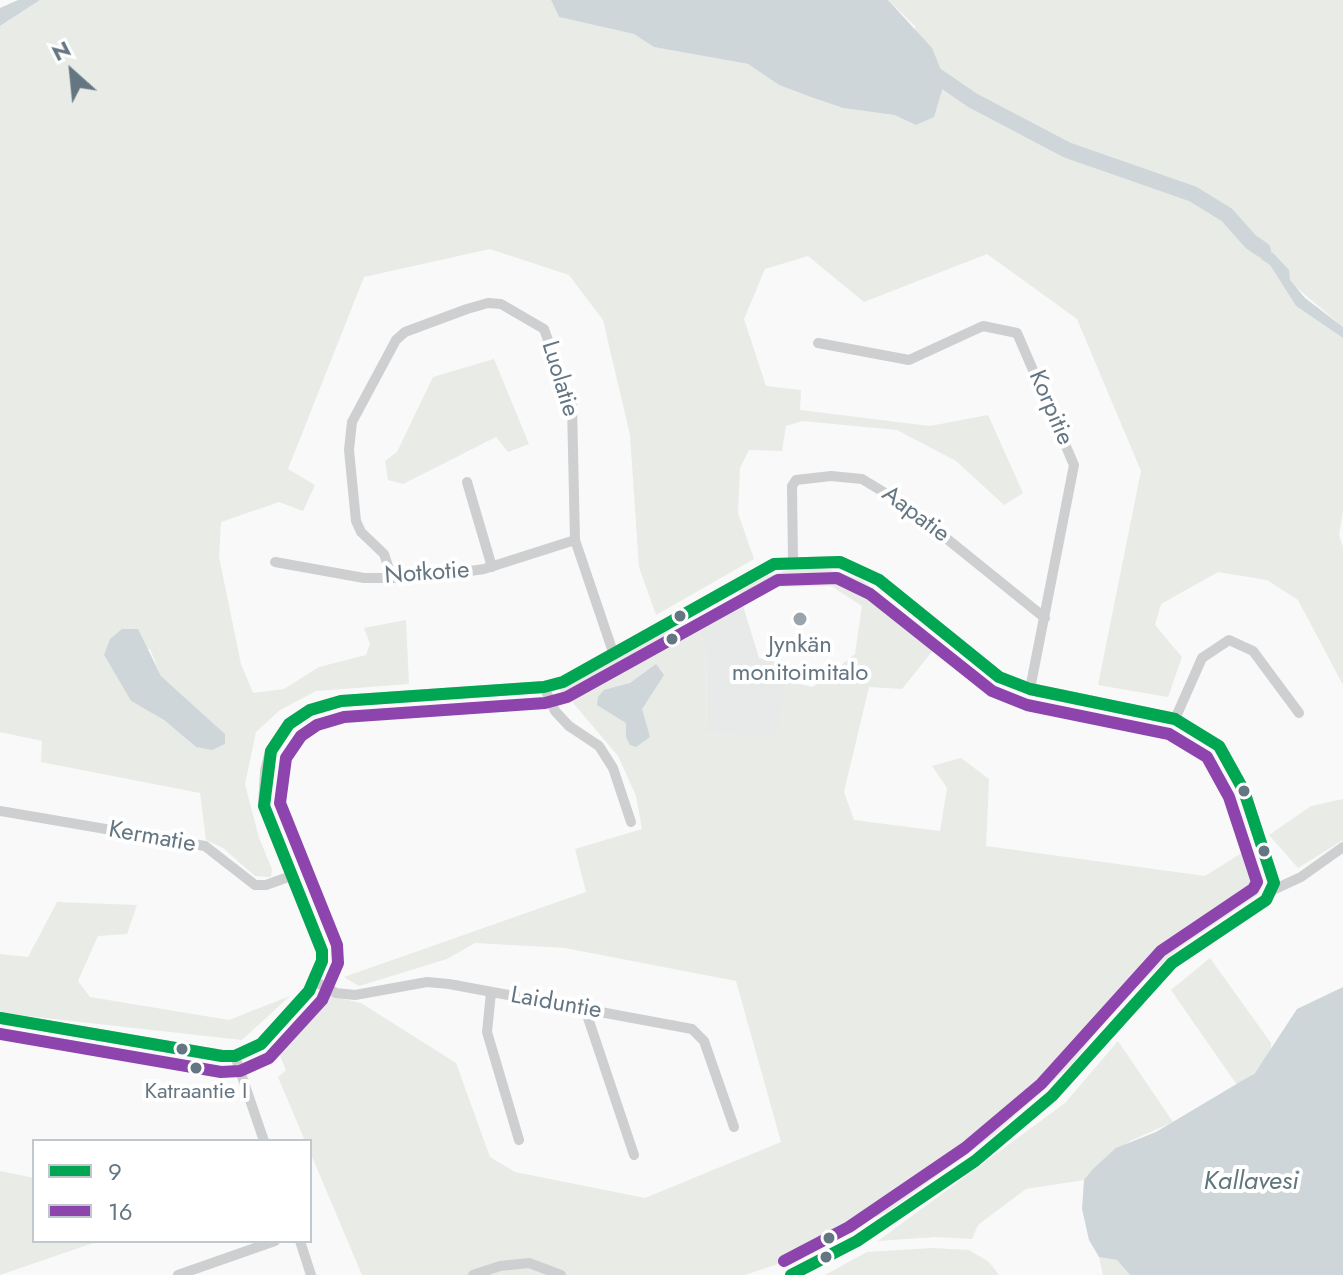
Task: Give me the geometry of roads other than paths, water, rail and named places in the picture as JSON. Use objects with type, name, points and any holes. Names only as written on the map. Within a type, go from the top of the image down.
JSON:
[{"type":"street","name":"Luolatie","points":[[392,578],[384,554],[361,532],[356,521],[349,450],[352,422],[396,340],[405,332],[488,303],[501,304],[544,329],[572,406],[575,540],[614,655]]},
{"type":"street","name":"Korpitie","points":[[818,343],[909,360],[983,326],[1017,333],[1074,465],[1030,689]]},
{"type":"street","name":"Aapatie","points":[[793,561],[792,486],[796,480],[831,476],[862,479],[905,505],[1045,618]]},
{"type":"street","points":[[467,482],[492,567]]},
{"type":"street","name":"Notkotie","points":[[275,562],[364,578],[421,578],[492,567],[575,540]]},
{"type":"street","points":[[0,1018],[235,1056],[261,1044],[316,982],[321,969],[322,951],[264,806],[266,771],[271,751],[289,724],[310,710],[341,701],[544,687],[563,682],[760,571],[793,561],[840,562],[859,568],[999,677],[1030,689],[1175,719],[1219,746],[1233,768],[1273,878],[1273,890]]},
{"type":"street","points":[[1175,719],[1202,658],[1229,640],[1253,651],[1299,713]]},
{"type":"street","points":[[544,687],[555,711],[569,726],[599,746],[613,768],[631,822]]},
{"type":"street","name":"Kermatie","points":[[0,811],[205,846],[255,885],[266,885],[291,876]]},
{"type":"street","points":[[791,1275],[857,1241],[975,1161],[1052,1096],[1172,963],[1258,906],[1273,890],[1301,877],[1343,847]]},
{"type":"street","name":"Laiduntie","points":[[316,982],[336,993],[355,995],[427,982],[585,1009],[700,1033],[734,1127]]},
{"type":"street","points":[[491,993],[487,1032],[519,1140]]},
{"type":"street","points":[[585,1009],[634,1155]]},
{"type":"street","points":[[235,1056],[263,1139]]},
{"type":"street","points":[[178,1275],[269,1243]]},
{"type":"street","points":[[301,1243],[311,1275]]},
{"type":"street","points":[[473,1275],[500,1266],[529,1263],[561,1275]]},
{"type":"water","points":[[18,0],[40,0],[0,26],[0,8]]},
{"type":"water","points":[[551,0],[888,0],[932,48],[945,80],[934,117],[916,125],[894,115],[843,108],[811,97],[779,85],[748,64],[654,47],[634,34],[559,17]]},
{"type":"water","points":[[1263,250],[1273,253],[1289,270],[1290,280],[1305,298],[1343,327],[1343,338],[1296,306],[1270,265],[1261,259]]},
{"type":"water","points":[[122,629],[138,629],[161,676],[225,734],[225,744],[212,750],[196,747],[164,720],[131,701],[104,655],[110,639]]},
{"type":"water","points":[[656,664],[664,675],[642,709],[650,737],[636,747],[630,745],[626,737],[626,723],[597,705],[598,697],[604,690],[630,683]]},
{"type":"water","name":"Kallavesi","points":[[1343,987],[1343,1275],[1130,1275],[1117,1260],[1099,1257],[1089,1240],[1082,1209],[1084,1180],[1093,1169],[1116,1148],[1156,1132],[1255,1073],[1297,1009]]},
{"type":"waterway","points":[[927,69],[972,100],[1067,150],[1193,194],[1227,215],[1251,242],[1263,250]]},
{"type":"place","name":"Jynkän monitoimitalo","points":[[800,619]]},
{"type":"place","name":"Katraantie I","points":[[196,1068]]}]
